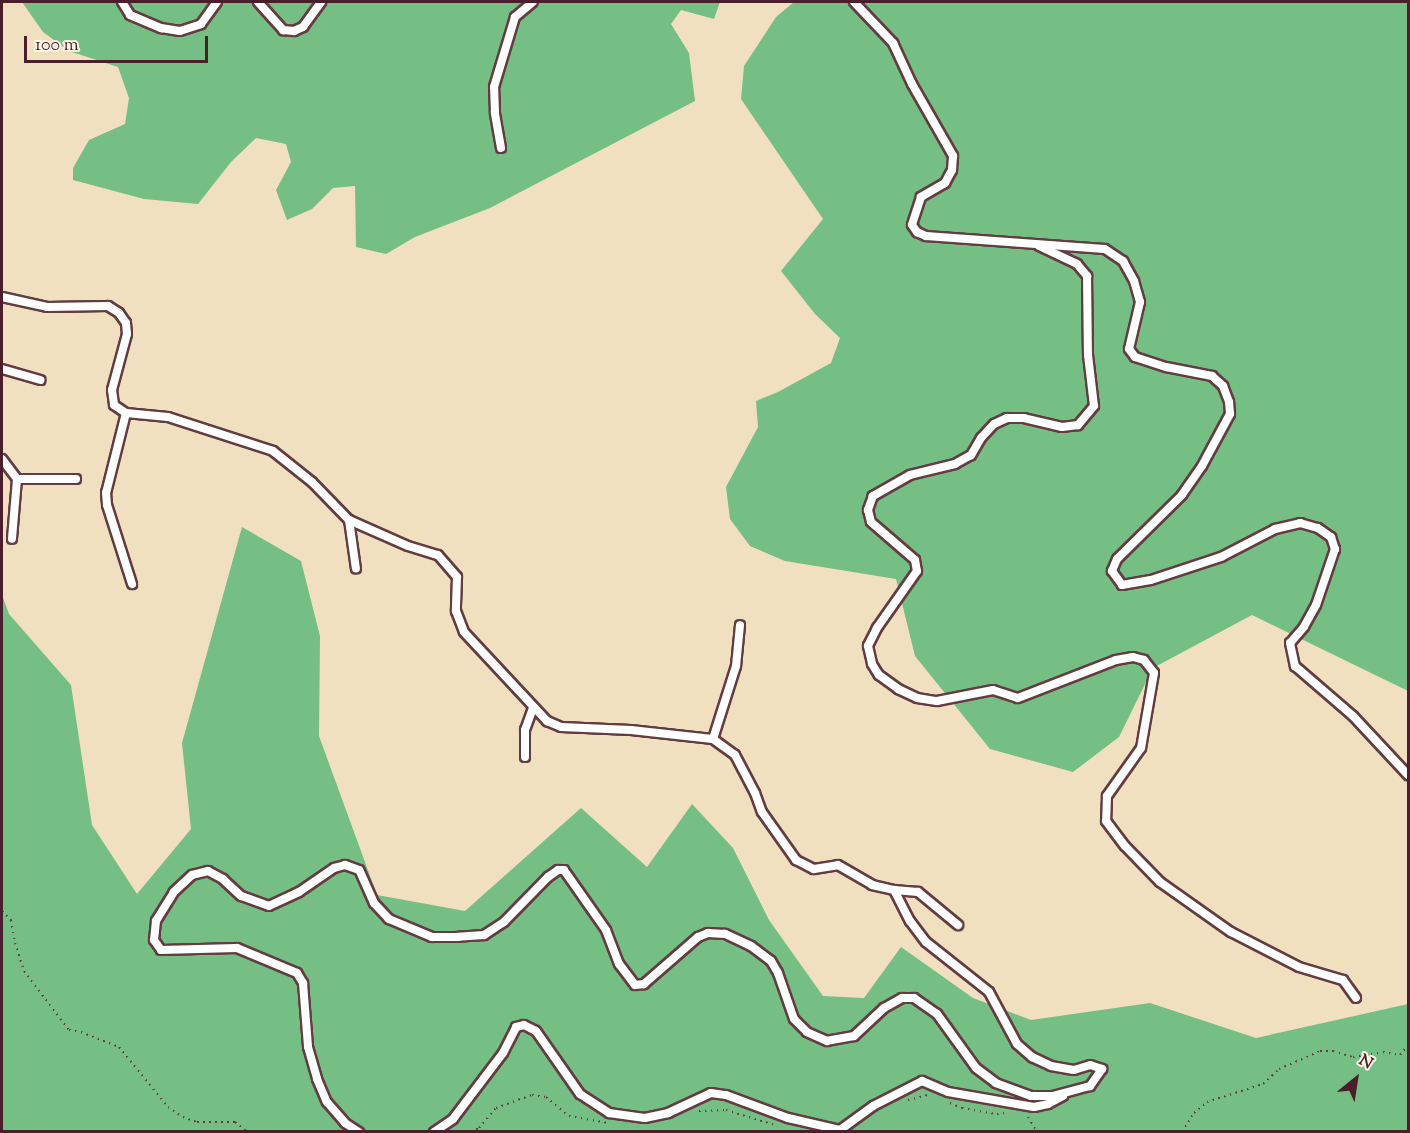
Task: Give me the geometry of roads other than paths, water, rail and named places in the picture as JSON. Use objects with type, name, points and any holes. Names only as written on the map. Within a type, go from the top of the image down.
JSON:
[{"type":"lane","points":[[122,2],[130,15],[161,28],[180,31],[201,24],[217,2]]},
{"type":"lane","points":[[258,2],[283,30],[294,31],[303,27],[321,2]]},
{"type":"lane","points":[[501,148],[495,113],[494,87],[515,17],[533,2]]},
{"type":"lane","points":[[854,2],[893,43],[912,84],[953,156],[952,170],[945,183],[921,197],[912,225],[926,236],[1105,249],[1123,261],[1134,281],[1140,302],[1129,349],[1135,357],[1166,367],[1212,376],[1223,386],[1229,402],[1230,414],[1182,495],[1117,559],[1112,571],[1122,585],[1151,580],[1221,557],[1275,529],[1300,523],[1318,528],[1331,537],[1335,549],[1316,605],[1304,627],[1290,643],[1295,666],[1353,716],[1408,775]]},
{"type":"lane","points":[[1035,244],[1077,264],[1087,276],[1088,355],[1094,406],[1078,425],[1062,427],[1024,418],[1007,418],[994,424],[981,438],[971,455],[955,464],[910,475],[873,496],[868,510],[871,522],[915,560],[917,572],[877,628],[868,646],[872,664],[879,675],[898,689],[916,698],[937,701],[993,690],[1018,698],[1116,660],[1133,657],[1144,660],[1154,673],[1142,748],[1107,796],[1106,821],[1125,846],[1160,882],[1232,932],[1299,967],[1343,980],[1356,998]]},
{"type":"lane","points":[[2,297],[47,308],[108,306],[119,313],[126,323],[127,334],[112,390],[114,405],[126,413],[168,417],[273,451],[312,482],[349,520],[408,546],[438,555],[456,577],[456,610],[464,632],[547,721],[561,727],[631,730],[713,739],[735,755],[755,793],[762,812],[796,860],[814,869],[837,866],[872,885],[918,892],[958,925]]},
{"type":"lane","points":[[2,369],[40,380]]},
{"type":"lane","points":[[126,413],[106,494],[107,505],[132,584]]},
{"type":"lane","points":[[2,459],[17,479],[12,539]]},
{"type":"lane","points":[[17,479],[76,479]]},
{"type":"lane","points":[[349,520],[356,568]]},
{"type":"lane","points":[[713,739],[736,666],[740,625]]},
{"type":"lane","points":[[525,757],[525,730],[533,708]]},
{"type":"lane","points":[[359,1131],[345,1123],[327,1102],[316,1079],[308,1047],[303,983],[297,973],[237,948],[161,950],[154,940],[156,921],[174,892],[192,875],[208,871],[223,879],[241,896],[269,906],[299,892],[334,868],[345,865],[359,870],[374,903],[389,919],[432,937],[458,937],[484,935],[504,922],[548,877],[558,870],[564,870],[606,930],[619,964],[635,985],[644,984],[698,937],[708,933],[725,934],[752,946],[771,961],[778,973],[794,1018],[807,1032],[827,1041],[854,1036],[884,1008],[902,998],[914,998],[937,1014],[976,1068],[996,1083],[1031,1096],[1052,1096],[1090,1086],[1102,1069],[1090,1065],[1074,1070],[1051,1066],[1032,1057],[1017,1044],[989,992],[926,942],[910,921],[894,890]]},
{"type":"lane","points":[[434,1131],[453,1119],[497,1062],[516,1028],[524,1025],[536,1030],[580,1094],[609,1113],[645,1118],[668,1113],[711,1093],[726,1095],[788,1118],[840,1130],[873,1106],[922,1081],[948,1092],[1034,1107],[1048,1104],[1072,1091]]}]
